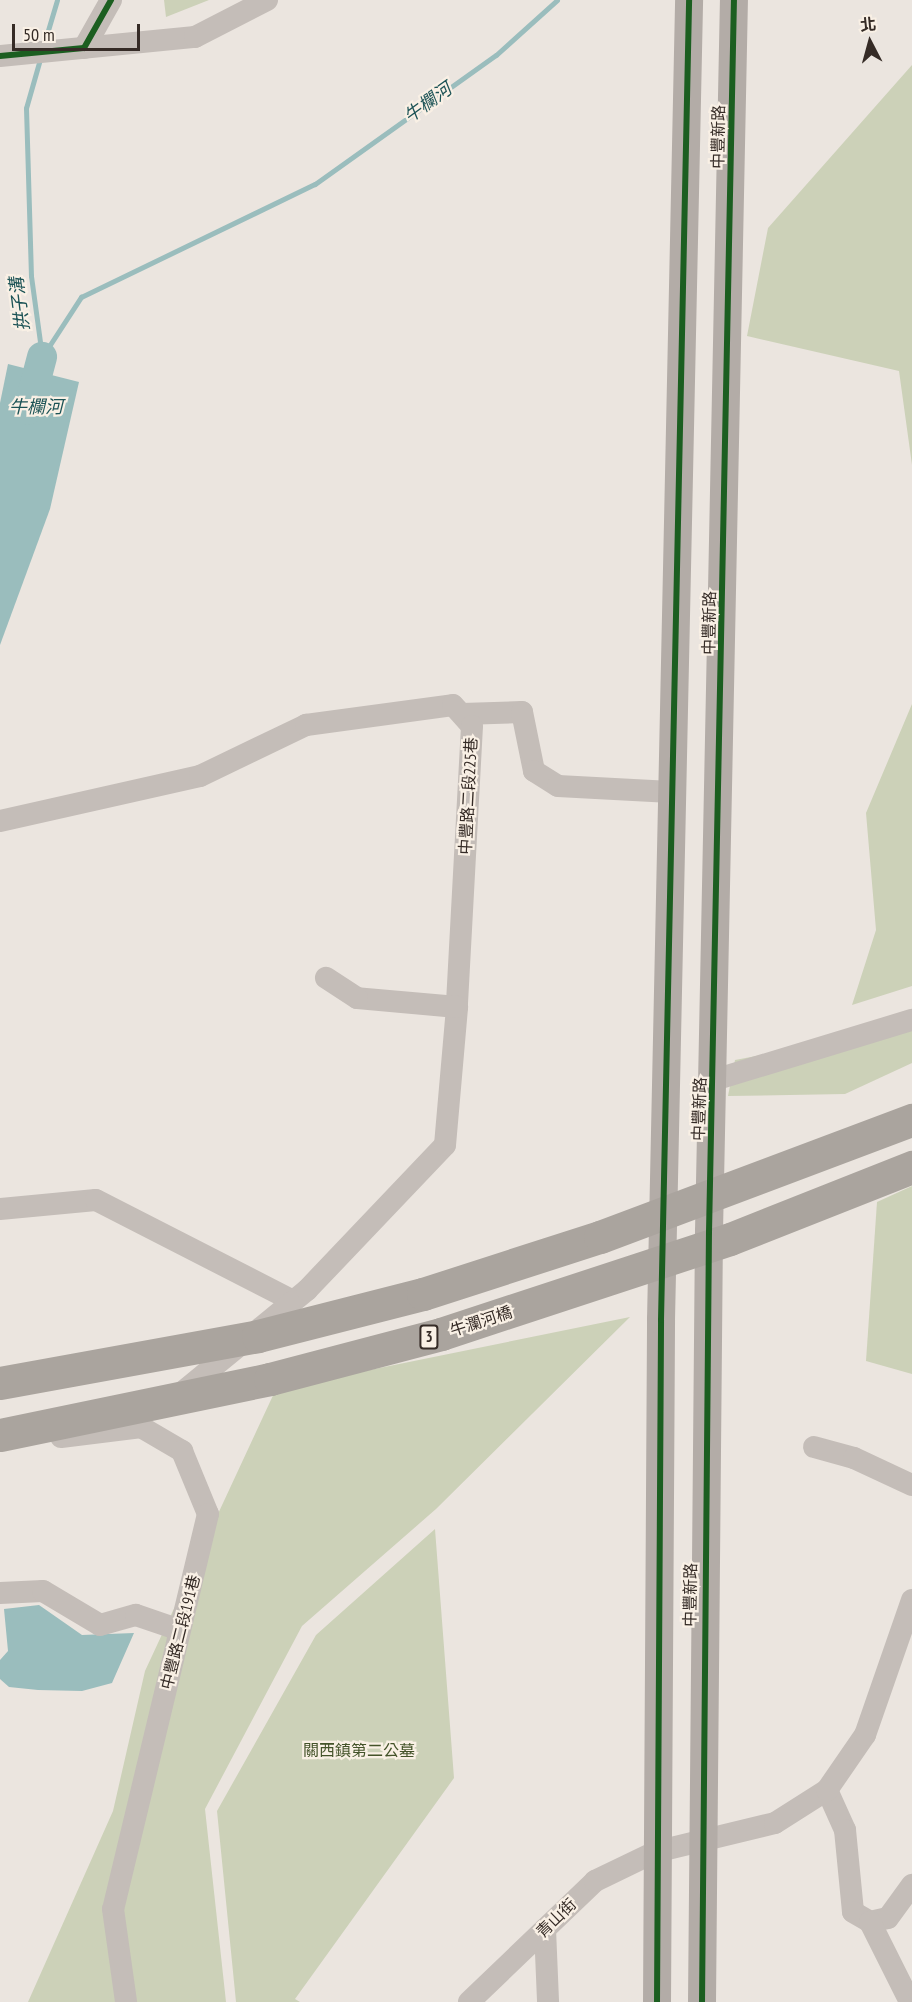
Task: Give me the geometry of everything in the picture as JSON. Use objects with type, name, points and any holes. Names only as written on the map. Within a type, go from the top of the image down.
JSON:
[{"type":"highway","points":[[0,1383],[258,1336],[423,1294],[831,1154],[912,1120]]},
{"type":"highway","name":"牛瀾河橋","points":[[0,1435],[270,1379],[441,1334],[846,1195],[912,1167]]},
{"type":"main road","name":"中豐新路","points":[[657,2002],[655,1852],[663,1228],[689,0]]},
{"type":"main road","name":"中豐新路","points":[[702,2002],[700,1843],[709,1216],[714,1080],[734,0]]},
{"type":"main road","points":[[663,1228],[709,1216]]},
{"type":"street","points":[[84,48],[111,0]]},
{"type":"street","points":[[5,55],[195,37],[267,0]]},
{"type":"street","name":"中豐路二段225巷","points":[[0,821],[200,777],[306,725],[364,721],[442,703],[462,714],[472,726],[457,1007],[445,1145],[293,1301],[141,1427]]},
{"type":"street","points":[[462,714],[522,712],[534,771],[558,786],[671,792]]},
{"type":"street","points":[[326,978],[357,998],[457,1007]]},
{"type":"street","points":[[714,1080],[912,1020]]},
{"type":"street","points":[[0,1209],[96,1200],[293,1301]]},
{"type":"street","points":[[0,1447],[141,1427]]},
{"type":"street","name":"中豐路二段191巷","points":[[126,2002],[113,1909],[208,1514],[182,1451],[141,1427]]},
{"type":"street","points":[[814,1447],[854,1458],[912,1485]]},
{"type":"street","points":[[0,1593],[43,1591],[100,1624],[136,1615],[180,1630]]},
{"type":"street","points":[[907,1996],[870,1922],[853,1912],[845,1830],[827,1791],[865,1735],[912,1600]]},
{"type":"street","name":"青山街","points":[[469,2002],[596,1881],[655,1852],[700,1843],[775,1823],[827,1791]]},
{"type":"street","points":[[870,1922],[888,1918],[912,1886]]},
{"type":"street","points":[[545,1929],[548,2002]]},
{"type":"green space","points":[[164,0],[209,0],[166,17]]},
{"type":"green space","points":[[912,65],[912,465],[899,371],[747,336],[768,228]]},
{"type":"green space","points":[[912,704],[912,986],[852,1005],[876,930],[866,813]]},
{"type":"green space","points":[[912,1026],[912,1063],[845,1094],[728,1096],[735,1060]]},
{"type":"green space","points":[[912,1186],[912,1374],[866,1361],[877,1202]]},
{"type":"green space","points":[[630,1317],[436,1509],[302,1626],[205,1809],[226,2002],[28,2002],[113,1811],[145,1671],[276,1389]]},
{"type":"green space","name":"關西鎮第二公墓","points":[[435,1529],[454,1778],[295,1999],[300,2002],[236,2002],[217,1811],[316,1635]]},
{"type":"water","name":"牛欄河","points":[[8,364],[79,382],[50,509],[0,645],[0,403]]},
{"type":"water","points":[[39,1605],[82,1635],[134,1633],[112,1683],[82,1691],[38,1690],[9,1687],[0,1679],[0,1660],[8,1651],[4,1609]]},
{"type":"waterway","name":"拱子溝","points":[[43,47],[57,0]]},
{"type":"waterway","name":"牛欄河","points":[[42,357],[81,297],[315,184],[496,55],[557,0]]},
{"type":"waterway","name":"拱子溝","points":[[40,59],[26,108],[31,276],[42,356]]},
{"type":"waterway","name":"牛欄河","points":[[28,410],[42,357]]},
{"type":"cycle path","points":[[0,56],[84,48],[111,0]]},
{"type":"cycle path","points":[[657,2002],[661,1320],[689,0]]},
{"type":"cycle path","points":[[702,2002],[709,1232],[734,0]]}]
